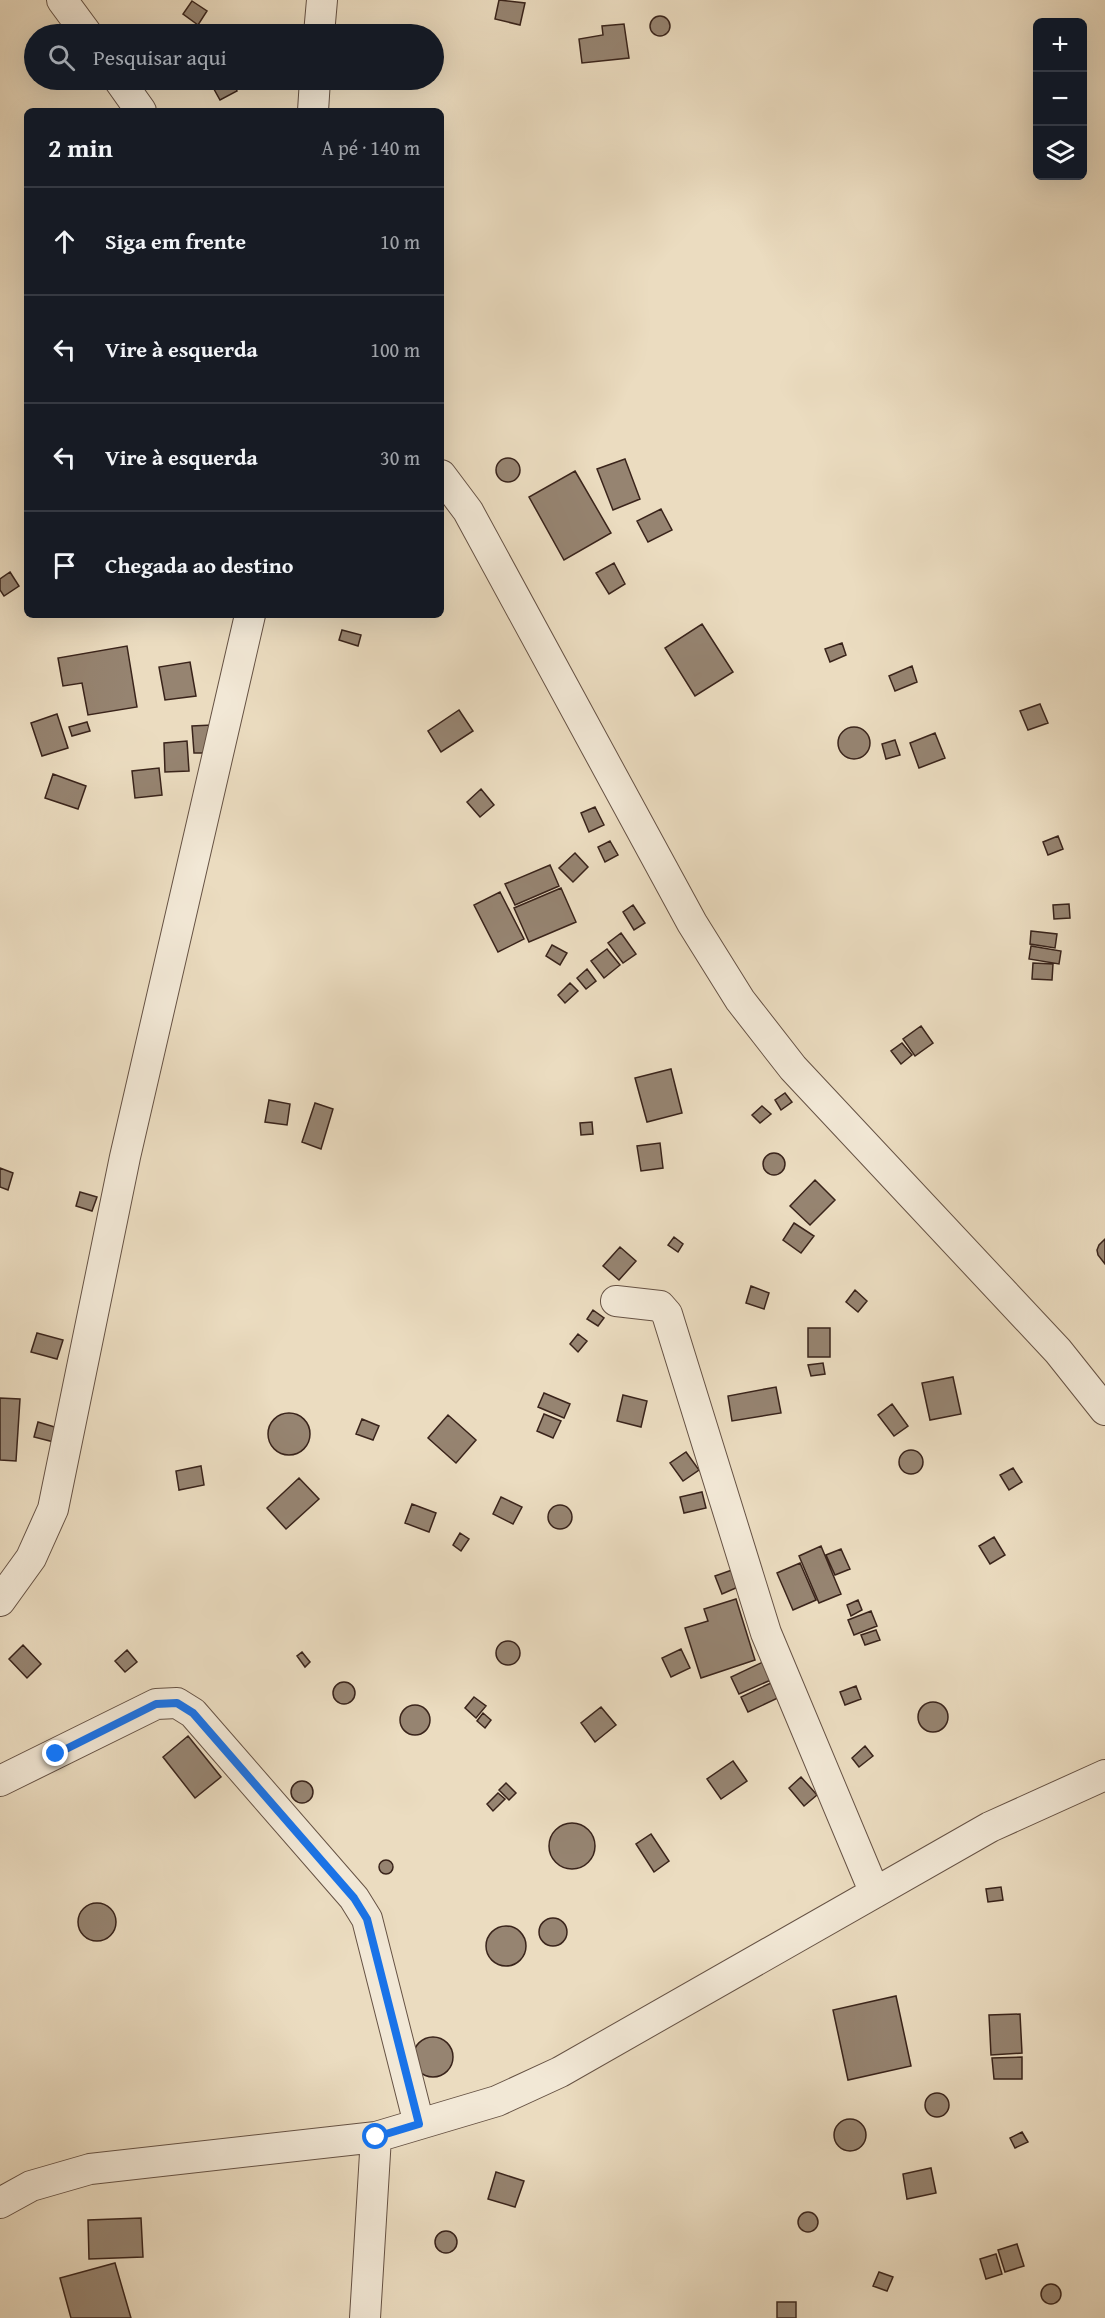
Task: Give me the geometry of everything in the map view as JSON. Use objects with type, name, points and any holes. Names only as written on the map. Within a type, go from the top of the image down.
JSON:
[{"type":"street","points":[[62,0],[80,24]]},
{"type":"street","points":[[320,24],[322,0]]},
{"type":"street","points":[[125,90],[139,108]]},
{"type":"street","points":[[313,108],[314,90]]},
{"type":"street","points":[[444,479],[468,511],[692,923],[740,1000],[794,1068],[1058,1351],[1105,1410]]},
{"type":"street","points":[[0,1601],[31,1558],[53,1509],[125,1157],[249,618]]},
{"type":"street","points":[[616,1300],[660,1306],[668,1314],[766,1633],[874,1891]]},
{"type":"street","points":[[0,1781],[156,1704],[177,1703],[193,1713],[354,1898],[367,1919],[419,2124]]},
{"type":"street","points":[[0,2202],[31,2186],[90,2169],[376,2137],[497,2100],[560,2072],[874,1891],[990,1827],[1105,1775]]},
{"type":"street","points":[[365,2318],[376,2137]]},
{"type":"building","points":[[499,0],[525,3],[520,25],[495,19]]},
{"type":"building","points":[[192,1],[207,11],[199,24],[183,14]]},
{"type":"building","points":[[656,16],[664,16],[670,22],[670,30],[664,36],[656,36],[650,30],[650,22]]},
{"type":"building","points":[[624,24],[629,58],[582,63],[579,39],[603,35],[602,26]]},
{"type":"building","points":[[214,90],[236,90],[237,91],[220,100]]},
{"type":"building","points":[[508,458],[513,459],[519,465],[519,475],[513,481],[508,482],[503,481],[497,475],[496,470],[497,465],[503,459]]},
{"type":"building","points":[[625,459],[640,499],[613,510],[597,469]]},
{"type":"building","points":[[575,471],[611,533],[564,560],[529,497]]},
{"type":"building","points":[[661,509],[672,530],[648,542],[637,521]]},
{"type":"building","points":[[614,563],[625,584],[609,594],[596,573]]},
{"type":"building","points":[[10,572],[19,586],[4,596],[0,590],[0,579]]},
{"type":"building","points":[[702,624],[733,672],[695,696],[665,648]]},
{"type":"building","points":[[342,630],[361,635],[358,646],[339,640]]},
{"type":"building","points":[[842,643],[846,655],[830,662],[825,649]]},
{"type":"building","points":[[127,646],[137,707],[88,715],[82,683],[63,686],[58,658]]},
{"type":"building","points":[[190,662],[196,696],[165,700],[159,667]]},
{"type":"building","points":[[912,666],[917,682],[895,691],[889,676]]},
{"type":"building","points":[[1040,704],[1048,723],[1028,730],[1020,711]]},
{"type":"building","points":[[459,710],[473,731],[441,752],[428,731]]},
{"type":"building","points":[[57,714],[68,748],[42,756],[31,723]]},
{"type":"building","points":[[87,722],[90,731],[72,736],[69,727]]},
{"type":"building","points":[[212,725],[214,753],[194,753],[192,726]]},
{"type":"building","points":[[854,727],[865,732],[870,743],[865,754],[854,759],[843,754],[838,743],[843,732]]},
{"type":"building","points":[[935,733],[945,758],[919,768],[910,743]]},
{"type":"building","points":[[895,740],[900,755],[886,759],[882,744]]},
{"type":"building","points":[[187,741],[189,771],[165,772],[164,743]]},
{"type":"building","points":[[159,768],[162,795],[135,798],[132,771]]},
{"type":"building","points":[[53,774],[86,786],[78,809],[45,798]]},
{"type":"building","points":[[481,789],[494,805],[480,817],[467,802]]},
{"type":"building","points":[[595,807],[604,825],[589,832],[581,813]]},
{"type":"building","points":[[1058,836],[1063,849],[1048,855],[1043,842]]},
{"type":"building","points":[[610,841],[618,855],[605,862],[598,847]]},
{"type":"building","points":[[575,853],[588,867],[573,882],[559,868]]},
{"type":"building","points":[[550,865],[559,886],[515,905],[505,884]]},
{"type":"building","points":[[561,888],[576,922],[529,942],[514,908]]},
{"type":"building","points":[[500,892],[524,939],[498,952],[474,905]]},
{"type":"building","points":[[1069,904],[1070,918],[1054,919],[1053,905]]},
{"type":"building","points":[[633,905],[645,923],[634,930],[623,912]]},
{"type":"building","points":[[1031,931],[1057,934],[1055,948],[1030,944]]},
{"type":"building","points":[[621,933],[636,954],[623,963],[608,943]]},
{"type":"building","points":[[552,945],[567,953],[560,965],[546,956]]},
{"type":"building","points":[[1031,946],[1061,951],[1059,964],[1029,959]]},
{"type":"building","points":[[607,949],[620,965],[604,978],[591,961]]},
{"type":"building","points":[[1033,963],[1053,964],[1052,980],[1032,979]]},
{"type":"building","points":[[587,969],[596,981],[586,989],[577,978]]},
{"type":"building","points":[[570,983],[578,991],[565,1003],[558,995]]},
{"type":"building","points":[[921,1026],[933,1043],[915,1056],[903,1039]]},
{"type":"building","points":[[902,1043],[912,1055],[901,1064],[891,1051]]},
{"type":"building","points":[[671,1069],[682,1113],[647,1122],[635,1078]]},
{"type":"building","points":[[785,1093],[792,1102],[781,1110],[775,1100]]},
{"type":"building","points":[[269,1100],[290,1104],[287,1125],[265,1122]]},
{"type":"building","points":[[315,1103],[333,1109],[321,1149],[302,1142]]},
{"type":"building","points":[[762,1106],[771,1114],[760,1123],[752,1115]]},
{"type":"building","points":[[592,1122],[593,1134],[581,1135],[580,1123]]},
{"type":"building","points":[[660,1143],[663,1168],[641,1171],[637,1146]]},
{"type":"building","points":[[774,1153],[782,1156],[785,1164],[782,1172],[774,1175],[766,1172],[763,1164],[766,1156]]},
{"type":"building","points":[[0,1168],[13,1173],[8,1190],[0,1187]]},
{"type":"building","points":[[815,1180],[835,1200],[810,1225],[790,1206]]},
{"type":"building","points":[[80,1192],[97,1197],[92,1211],[76,1206]]},
{"type":"building","points":[[794,1223],[814,1236],[801,1253],[783,1240]]},
{"type":"building","points":[[674,1237],[683,1244],[678,1252],[668,1245]]},
{"type":"building","points":[[1105,1239],[1105,1264],[1097,1250]]},
{"type":"building","points":[[620,1247],[636,1261],[619,1280],[603,1266]]},
{"type":"building","points":[[751,1286],[769,1293],[764,1309],[746,1303]]},
{"type":"building","points":[[855,1290],[867,1301],[858,1312],[846,1302]]},
{"type":"building","points":[[593,1310],[604,1318],[598,1326],[587,1319]]},
{"type":"building","points":[[808,1328],[830,1328],[830,1357],[808,1357]]},
{"type":"building","points":[[37,1333],[63,1340],[57,1359],[31,1352]]},
{"type":"building","points":[[578,1334],[587,1341],[578,1352],[570,1344]]},
{"type":"building","points":[[823,1363],[825,1374],[811,1376],[808,1365]]},
{"type":"building","points":[[953,1377],[961,1414],[930,1420],[922,1383]]},
{"type":"building","points":[[776,1387],[781,1413],[732,1421],[728,1396]]},
{"type":"building","points":[[544,1393],[570,1404],[564,1418],[538,1407]]},
{"type":"building","points":[[623,1395],[647,1401],[641,1427],[617,1421]]},
{"type":"building","points":[[0,1398],[20,1399],[16,1461],[0,1460]]},
{"type":"building","points":[[892,1404],[908,1426],[894,1436],[878,1415]]},
{"type":"building","points":[[289,1413],[304,1419],[310,1434],[304,1449],[289,1455],[274,1449],[268,1434],[274,1419]]},
{"type":"building","points":[[544,1414],[561,1421],[553,1438],[537,1431]]},
{"type":"building","points":[[448,1415],[476,1440],[456,1463],[428,1438]]},
{"type":"building","points":[[362,1419],[379,1426],[373,1440],[356,1434]]},
{"type":"building","points":[[38,1422],[58,1428],[54,1442],[34,1437]]},
{"type":"building","points":[[906,1450],[916,1450],[923,1457],[923,1467],[916,1474],[906,1474],[899,1467],[899,1457]]},
{"type":"building","points":[[686,1452],[699,1470],[683,1481],[670,1463]]},
{"type":"building","points":[[201,1466],[204,1485],[179,1490],[176,1471]]},
{"type":"building","points":[[1013,1468],[1022,1482],[1009,1490],[1000,1475]]},
{"type":"building","points":[[299,1478],[319,1499],[286,1529],[267,1508]]},
{"type":"building","points":[[702,1492],[706,1508],[684,1513],[680,1497]]},
{"type":"building","points":[[501,1497],[522,1507],[513,1524],[493,1514]]},
{"type":"building","points":[[412,1504],[436,1513],[429,1532],[405,1523]]},
{"type":"building","points":[[560,1505],[568,1509],[572,1517],[568,1525],[560,1529],[552,1525],[548,1517],[552,1509]]},
{"type":"building","points":[[460,1533],[469,1539],[461,1551],[453,1545]]},
{"type":"building","points":[[994,1537],[1005,1555],[990,1564],[979,1546]]},
{"type":"building","points":[[821,1546],[841,1594],[819,1603],[799,1556]]},
{"type":"building","points":[[841,1549],[850,1569],[835,1575],[826,1555]]},
{"type":"building","points":[[800,1563],[816,1600],[793,1610],[777,1573]]},
{"type":"building","points":[[732,1570],[738,1587],[722,1594],[715,1576]]},
{"type":"building","points":[[736,1599],[755,1660],[701,1678],[685,1628],[708,1621],[704,1609]]},
{"type":"building","points":[[858,1600],[862,1610],[851,1616],[847,1605]]},
{"type":"building","points":[[871,1611],[877,1626],[854,1635],[848,1620]]},
{"type":"building","points":[[876,1630],[880,1640],[865,1645],[861,1635]]},
{"type":"building","points":[[508,1641],[516,1645],[520,1653],[516,1661],[508,1665],[500,1661],[496,1653],[500,1645]]},
{"type":"building","points":[[23,1645],[41,1664],[27,1678],[9,1659]]},
{"type":"building","points":[[681,1649],[690,1668],[671,1677],[662,1658]]},
{"type":"building","points":[[127,1650],[137,1662],[125,1672],[115,1661]]},
{"type":"building","points":[[302,1652],[310,1662],[305,1667],[297,1656]]},
{"type":"building","points":[[765,1661],[773,1679],[739,1694],[731,1677]]},
{"type":"building","points":[[344,1682],[352,1685],[355,1693],[352,1701],[344,1704],[336,1701],[333,1693],[336,1685]]},
{"type":"building","points":[[773,1682],[780,1697],[748,1712],[741,1697]]},
{"type":"building","points":[[856,1686],[861,1699],[845,1705],[840,1692]]},
{"type":"building","points":[[474,1697],[486,1706],[476,1718],[465,1708]]},
{"type":"building","points":[[933,1702],[944,1706],[948,1717],[944,1728],[933,1732],[922,1728],[918,1717],[922,1706]]},
{"type":"building","points":[[415,1705],[426,1709],[430,1720],[426,1731],[415,1735],[404,1731],[400,1720],[404,1709]]},
{"type":"building","points":[[601,1707],[616,1725],[595,1742],[581,1723]]},
{"type":"building","points":[[483,1713],[491,1720],[485,1728],[477,1721]]},
{"type":"building","points":[[188,1736],[221,1777],[195,1798],[163,1757]]},
{"type":"building","points":[[865,1746],[873,1756],[859,1767],[852,1758]]},
{"type":"building","points":[[733,1761],[747,1781],[721,1799],[707,1779]]},
{"type":"building","points":[[801,1777],[817,1795],[804,1806],[789,1788]]},
{"type":"building","points":[[302,1781],[310,1784],[313,1792],[310,1800],[302,1803],[294,1800],[291,1792],[294,1784]]},
{"type":"building","points":[[506,1783],[516,1793],[509,1800],[499,1790]]},
{"type":"building","points":[[498,1793],[505,1799],[493,1811],[487,1804]]},
{"type":"building","points":[[572,1823],[581,1824],[588,1830],[594,1837],[594,1855],[588,1862],[581,1868],[572,1869],[563,1868],[556,1862],[550,1855],[549,1846],[550,1837],[556,1830],[563,1824]]},
{"type":"building","points":[[651,1834],[669,1861],[654,1872],[636,1844]]},
{"type":"building","points":[[383,1860],[389,1860],[393,1867],[389,1874],[383,1874],[379,1870],[379,1864]]},
{"type":"building","points":[[1001,1887],[1003,1900],[988,1902],[986,1889]]},
{"type":"building","points":[[97,1903],[111,1908],[116,1922],[111,1936],[97,1941],[83,1936],[78,1922],[83,1908]]},
{"type":"building","points":[[553,1918],[563,1922],[567,1932],[563,1942],[553,1946],[543,1942],[539,1932],[543,1922]]},
{"type":"building","points":[[506,1926],[520,1932],[526,1946],[520,1960],[506,1966],[492,1960],[486,1946],[492,1932]]},
{"type":"building","points":[[896,1996],[911,2066],[848,2080],[833,2010]]},
{"type":"building","points":[[1020,2014],[1022,2053],[991,2055],[989,2015]]},
{"type":"building","points":[[433,2037],[441,2038],[447,2043],[452,2049],[452,2065],[447,2071],[441,2076],[433,2077],[425,2076],[419,2071],[414,2065],[413,2057],[414,2049],[419,2043],[425,2038]]},
{"type":"building","points":[[1022,2057],[1022,2079],[994,2079],[992,2058]]},
{"type":"building","points":[[937,2093],[942,2094],[948,2100],[948,2110],[942,2116],[937,2117],[932,2116],[926,2110],[925,2105],[926,2100],[932,2094]]},
{"type":"building","points":[[850,2119],[861,2124],[866,2135],[861,2146],[850,2151],[839,2146],[834,2135],[839,2124]]},
{"type":"building","points":[[1022,2132],[1028,2142],[1015,2148],[1010,2138]]},
{"type":"building","points":[[931,2168],[936,2193],[907,2199],[903,2174]]},
{"type":"building","points":[[496,2172],[524,2181],[515,2207],[488,2199]]},
{"type":"building","points":[[804,2212],[812,2212],[818,2218],[818,2226],[812,2232],[804,2232],[798,2226],[798,2218]]},
{"type":"building","points":[[141,2218],[143,2257],[89,2259],[88,2220]]},
{"type":"building","points":[[446,2231],[454,2234],[457,2242],[454,2250],[446,2253],[438,2250],[435,2242],[438,2234]]},
{"type":"building","points":[[1017,2244],[1024,2266],[1005,2272],[998,2250]]},
{"type":"building","points":[[996,2254],[1002,2274],[986,2279],[980,2259]]},
{"type":"building","points":[[115,2263],[131,2318],[71,2318],[60,2278]]},
{"type":"building","points":[[879,2272],[893,2277],[887,2291],[873,2286]]},
{"type":"building","points":[[1051,2284],[1058,2287],[1061,2294],[1058,2301],[1051,2304],[1044,2301],[1041,2294],[1044,2287]]},
{"type":"building","points":[[777,2302],[796,2302],[796,2318],[777,2318]]},
{"type":"route","points":[[56,1754],[156,1704],[177,1703],[193,1713],[354,1898],[367,1919],[419,2124],[376,2137]]}]
